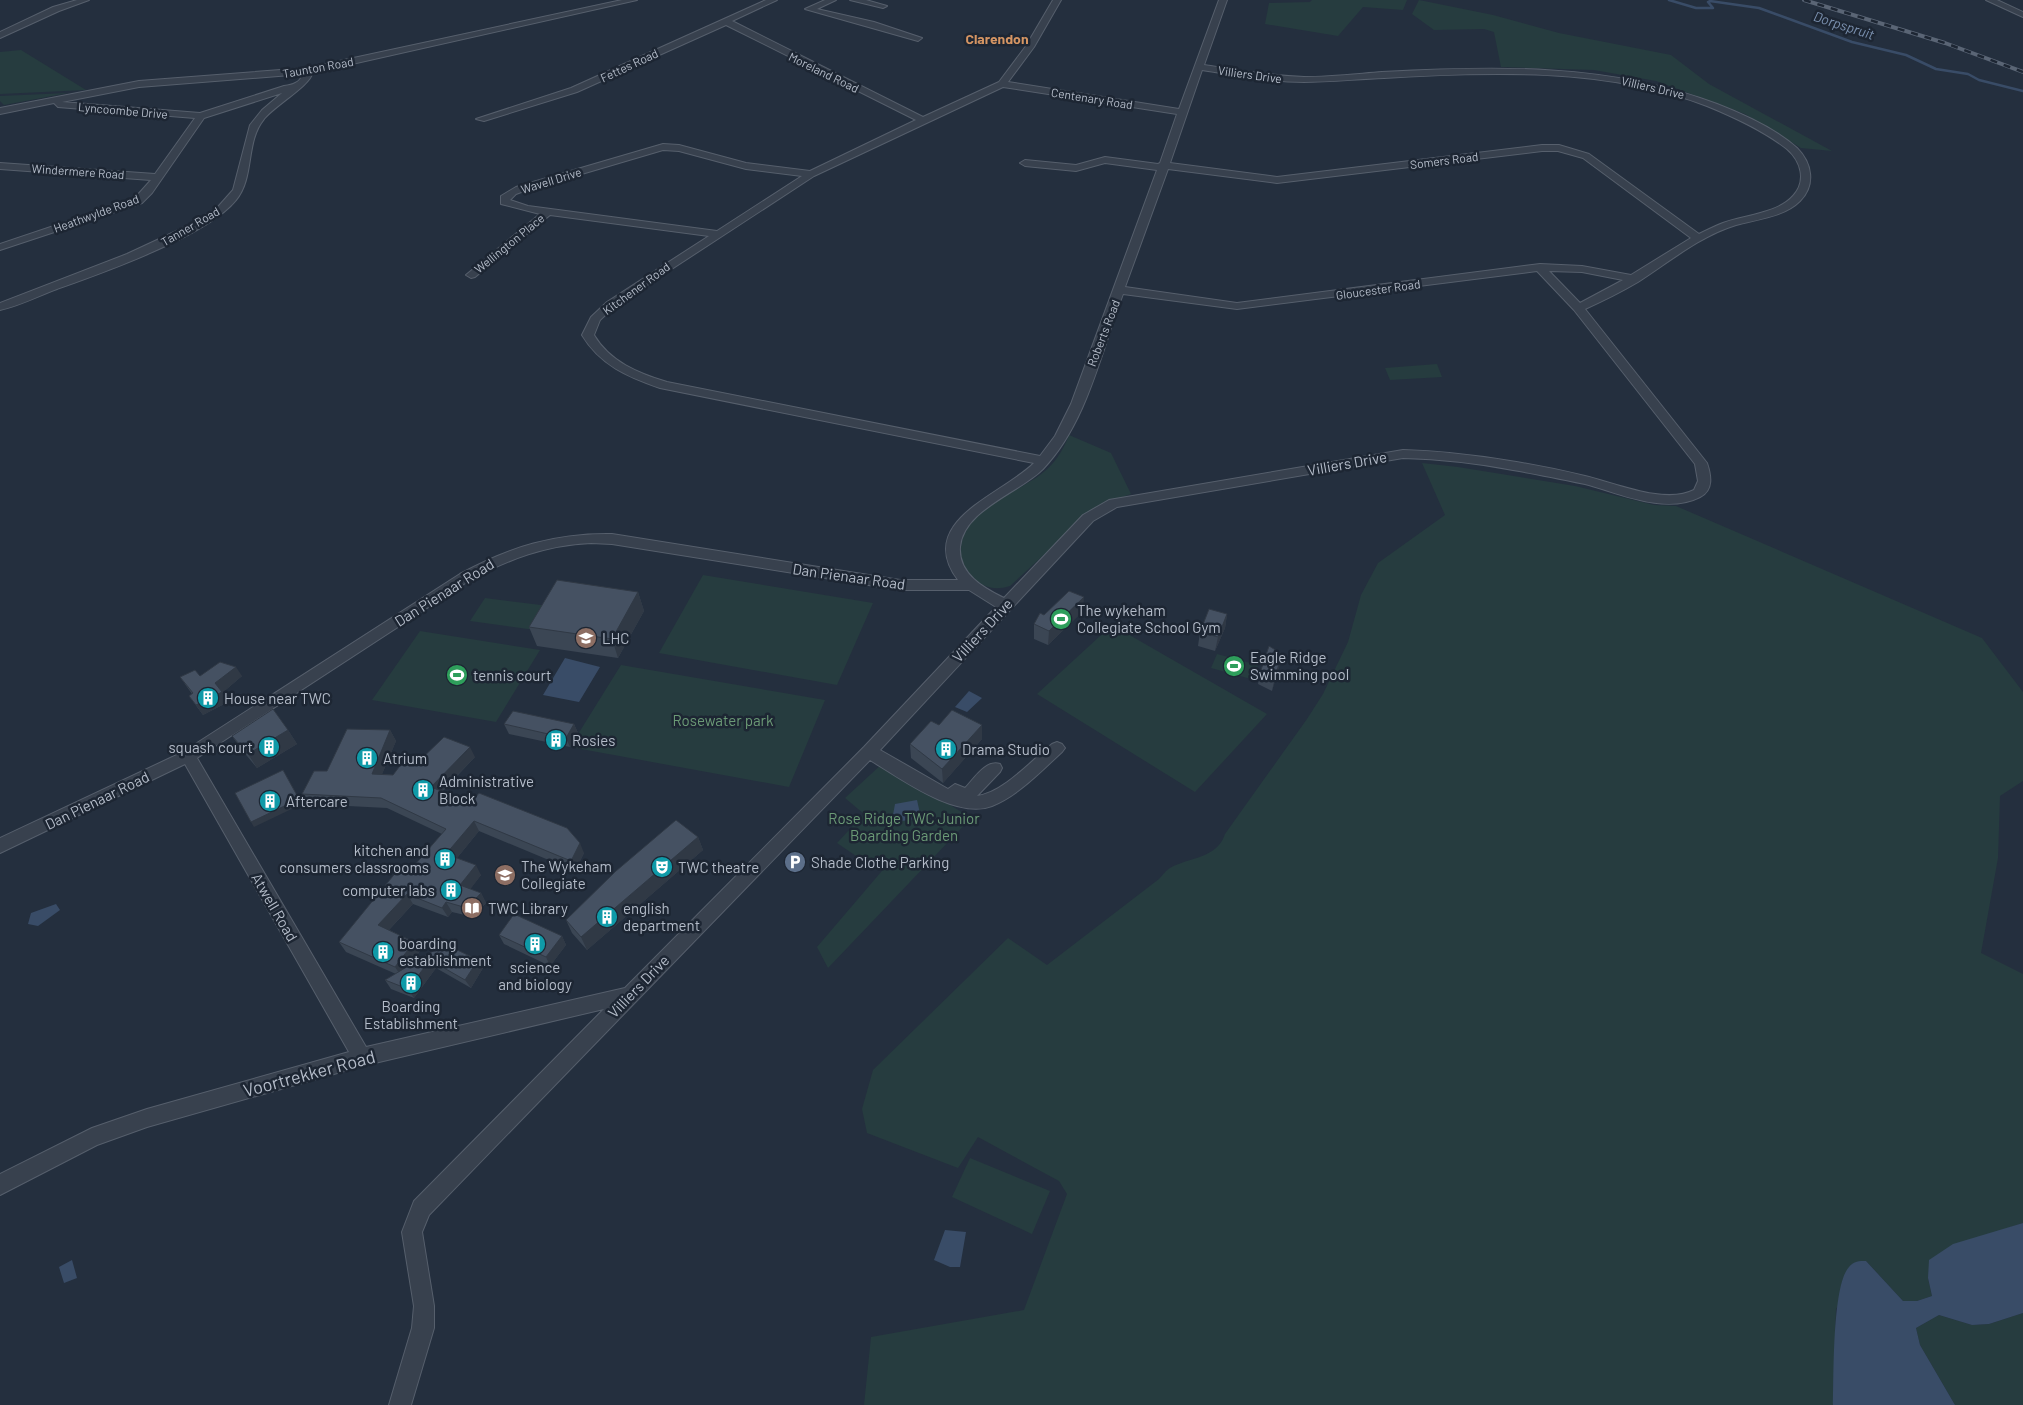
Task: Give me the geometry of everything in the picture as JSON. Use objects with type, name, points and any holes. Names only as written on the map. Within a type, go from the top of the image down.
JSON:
[{"type":"street","points":[[0,35],[66,5],[85,0]]},
{"type":"street","name":"Taunton Road","points":[[0,111],[110,88],[162,81],[304,78],[329,66],[633,0]]},
{"type":"street","name":"Fettes Road","points":[[481,119],[574,90],[773,0]]},
{"type":"street","points":[[832,0],[810,9],[918,38]]},
{"type":"street","points":[[854,0],[883,6]]},
{"type":"street","name":"Kitchener Road","points":[[1043,462],[664,385],[631,373],[594,347],[588,335],[590,326],[611,304],[811,174],[1002,84],[1030,47],[1057,0]]},
{"type":"street","name":"Roberts Road","points":[[1005,605],[971,585],[957,570],[953,548],[960,527],[968,518],[1024,479],[1043,462],[1056,446],[1066,426],[1120,290],[1162,167],[1223,0]]},
{"type":"street","points":[[1990,0],[2023,15]]},
{"type":"street","name":"Moreland Road","points":[[727,22],[923,120]]},
{"type":"street","name":"Villiers Drive","points":[[1198,67],[1293,79],[1487,70],[1565,72],[1649,84],[1691,96],[1732,112],[1785,142],[1798,154],[1804,163],[1807,182],[1797,199],[1772,212],[1726,226],[1699,238],[1603,298],[1578,308]]},
{"type":"street","points":[[201,116],[304,78]]},
{"type":"street","name":"Tanner Road","points":[[0,307],[143,252],[216,212],[230,201],[239,188],[250,138],[255,126],[270,108],[304,78]]},
{"type":"street","name":"Centenary Road","points":[[1002,84],[1182,112]]},
{"type":"street","name":"Lyncoombe Drive","points":[[44,103],[201,116]]},
{"type":"street","name":"Heathwylde Road","points":[[0,246],[134,203],[148,191],[156,177],[201,116]]},
{"type":"street","name":"Wavell Drive","points":[[717,234],[548,212],[514,206],[505,202],[505,198],[512,192],[520,189],[663,147],[679,148],[746,166],[811,174]]},
{"type":"street","name":"Somers Road","points":[[1025,163],[1076,168],[1105,160],[1278,180],[1542,148],[1559,148],[1586,156],[1699,238]]},
{"type":"street","name":"Windermere Road","points":[[0,166],[156,177]]},
{"type":"street","name":"Wellington Place","points":[[471,275],[548,212]]},
{"type":"street","name":"Villiers Drive","points":[[400,1405],[423,1328],[424,1306],[413,1249],[412,1232],[421,1208],[873,747],[1083,523],[1114,503],[1388,455],[1448,455],[1576,478],[1655,497],[1679,499],[1696,495],[1705,484],[1705,474],[1701,463],[1578,308],[1540,267]]},
{"type":"street","name":"Gloucester Road","points":[[1120,290],[1237,306],[1540,267],[1582,268],[1635,279]]},
{"type":"street","name":"Dan Pienaar Road","points":[[0,846],[188,756],[465,577],[504,556],[547,542],[592,538],[612,539],[900,585],[971,585]]},
{"type":"street","points":[[873,747],[949,797],[978,803],[1000,794],[1057,748]]},
{"type":"street","points":[[873,747],[966,797],[994,768]]},
{"type":"street","name":"Atwell Road","points":[[188,756],[362,1057]]},
{"type":"street","name":"Voortrekker Road","points":[[0,1185],[92,1137],[147,1118],[362,1057],[629,995]]},
{"type":"green space","points":[[1312,0],[1407,0],[1403,10],[1363,7],[1338,36],[1265,24],[1269,3],[1310,2]]},
{"type":"green space","points":[[1419,0],[1493,15],[1559,33],[1671,55],[1709,84],[1832,151],[1801,148],[1745,114],[1656,81],[1594,70],[1501,67],[1494,32],[1484,29],[1434,30],[1412,14]]},
{"type":"green space","points":[[21,50],[86,90],[0,94],[0,52]]},
{"type":"green space","points":[[68,93],[4,105],[0,101],[0,96]]},
{"type":"green space","points":[[1437,364],[1442,377],[1390,380],[1385,368]]},
{"type":"green space","points":[[1069,435],[1111,453],[1131,494],[1097,506],[1010,586],[995,588],[983,585],[962,566],[961,548],[965,533],[973,520],[984,510],[1050,467],[1064,447]]},
{"type":"green space","points":[[1422,463],[1575,486],[1654,505],[1676,506],[1982,638],[2023,692],[2023,781],[2000,796],[1998,858],[1981,953],[2023,974],[2023,1223],[1993,1233],[1928,1278],[1932,1296],[1917,1301],[1903,1301],[1866,1261],[1836,1309],[1833,1405],[864,1405],[871,1337],[1024,1310],[1067,1194],[1059,1181],[978,1137],[958,1168],[867,1133],[862,1109],[873,1070],[1008,938],[1047,965],[1159,879],[1169,869],[1177,864],[1209,853],[1216,848],[1323,694],[1348,642],[1361,595],[1378,563],[1445,515]]},
{"type":"green space","points":[[703,575],[873,603],[837,685],[659,653]]},
{"type":"green space","points":[[485,598],[549,606],[535,630],[470,621]]},
{"type":"green space","points":[[1112,625],[1267,714],[1195,792],[1037,694]]},
{"type":"green space","name":"tennis court","points":[[420,631],[540,650],[496,722],[372,700]]},
{"type":"green space","name":"Eagle Ridge Swimming pool","points":[[1217,654],[1258,665],[1251,679],[1211,668]]},
{"type":"green space","name":"Rosewater park","points":[[621,665],[825,700],[789,787],[570,747]]},
{"type":"green space","name":"Rose Ridge TWC Junior Boarding Garden","points":[[883,763],[971,818],[828,968],[817,947],[887,865],[876,859],[862,860],[837,843],[864,814],[845,798]]},
{"type":"green space","points":[[970,1158],[1050,1191],[1032,1234],[952,1197]]},
{"type":"green space","points":[[2023,1313],[2023,1405],[1955,1405],[1920,1345],[1916,1328],[1939,1315],[1972,1325],[1989,1324]]},
{"type":"water","points":[[565,658],[600,667],[579,702],[543,695]]},
{"type":"water","points":[[969,691],[982,698],[967,712],[955,707]]},
{"type":"water","points":[[917,800],[921,818],[902,821],[893,815],[895,804]]},
{"type":"water","points":[[56,904],[60,910],[38,926],[28,924],[31,913]]},
{"type":"water","points":[[2023,1223],[2023,1313],[1989,1324],[1972,1325],[1939,1315],[1916,1328],[1920,1345],[1955,1405],[1833,1405],[1835,1333],[1839,1292],[1843,1277],[1851,1265],[1866,1261],[1903,1301],[1917,1301],[1932,1296],[1928,1278],[1929,1260],[1953,1244]]},
{"type":"water","points":[[945,1230],[966,1232],[960,1267],[950,1267],[934,1260]]},
{"type":"water","points":[[72,1260],[77,1278],[64,1283],[59,1267]]},
{"type":"building","points":[[557,580],[638,592],[612,639],[529,627]]},
{"type":"building","points":[[1069,591],[1084,597],[1049,631],[1034,624],[1040,613],[1044,615]]},
{"type":"building","points":[[1209,609],[1227,614],[1218,637],[1200,632]]},
{"type":"building","points":[[1269,646],[1282,654],[1275,677],[1261,670]]},
{"type":"building","points":[[220,662],[236,667],[215,683],[222,692],[196,705],[189,696],[193,693],[180,677],[195,670],[200,676]]},
{"type":"building","points":[[273,709],[288,730],[248,754],[232,736]]},
{"type":"building","points":[[952,710],[982,725],[942,769],[910,744],[931,721],[939,725]]},
{"type":"building","points":[[513,711],[574,724],[566,738],[504,724]]},
{"type":"building","points":[[347,729],[390,730],[372,774],[393,775],[405,759],[416,764],[444,737],[470,747],[431,787],[471,803],[479,793],[567,828],[580,843],[571,861],[474,821],[446,854],[476,865],[460,885],[481,893],[467,908],[446,902],[442,908],[407,894],[378,925],[414,942],[395,967],[339,942],[397,871],[406,875],[446,829],[381,798],[302,794],[314,771],[327,771]]},
{"type":"building","name":"Aftercare","points":[[283,770],[299,799],[251,822],[235,793]]},
{"type":"building","points":[[676,820],[698,837],[581,937],[566,920],[616,871]]},
{"type":"building","name":"science and biology","points":[[514,914],[562,936],[546,957],[499,935]]},
{"type":"building","points":[[445,944],[478,960],[465,980],[430,960],[408,989],[385,980]]},
{"type":"waterway","name":"Dorpspruit","points":[[1669,0],[1696,8],[1713,8],[1708,2],[1710,1],[1759,8],[1852,42],[1906,55],[1936,69],[1968,74],[1979,80],[2023,91]]},
{"type":"railway","points":[[1804,0],[1945,43],[2023,72]]},
{"type":"place","name":"The wykeham Collegiate School Gym","points":[[1061,619]]},
{"type":"place","name":"LHC","points":[[586,638]]},
{"type":"place","name":"Eagle Ridge Swimming pool","points":[[1234,666]]},
{"type":"place","name":"tennis court","points":[[457,675]]},
{"type":"place","name":"House near TWC","points":[[208,698]]},
{"type":"place","name":"Rosies","points":[[556,740]]},
{"type":"place","name":"squash court","points":[[269,747]]},
{"type":"place","name":"Drama Studio","points":[[946,749]]},
{"type":"place","name":"Atrium","points":[[367,758]]},
{"type":"place","name":"Administrative Block","points":[[423,790]]},
{"type":"place","name":"Aftercare","points":[[270,801]]},
{"type":"place","name":"kitchen and consumers classrooms","points":[[445,859]]},
{"type":"place","name":"Shade Clothe Parking","points":[[795,862]]},
{"type":"place","name":"TWC theatre","points":[[662,867]]},
{"type":"place","name":"The Wykeham Collegiate","points":[[505,875]]},
{"type":"place","name":"computer labs","points":[[451,890]]},
{"type":"place","name":"TWC Library","points":[[472,908]]},
{"type":"place","name":"english department","points":[[607,917]]},
{"type":"place","name":"science and biology","points":[[535,944]]},
{"type":"place","name":"boarding establishment","points":[[383,952]]},
{"type":"place","name":"Boarding Establishment","points":[[411,983]]},
{"type":"district","name":"Clarendon","points":[[997,38]]}]
